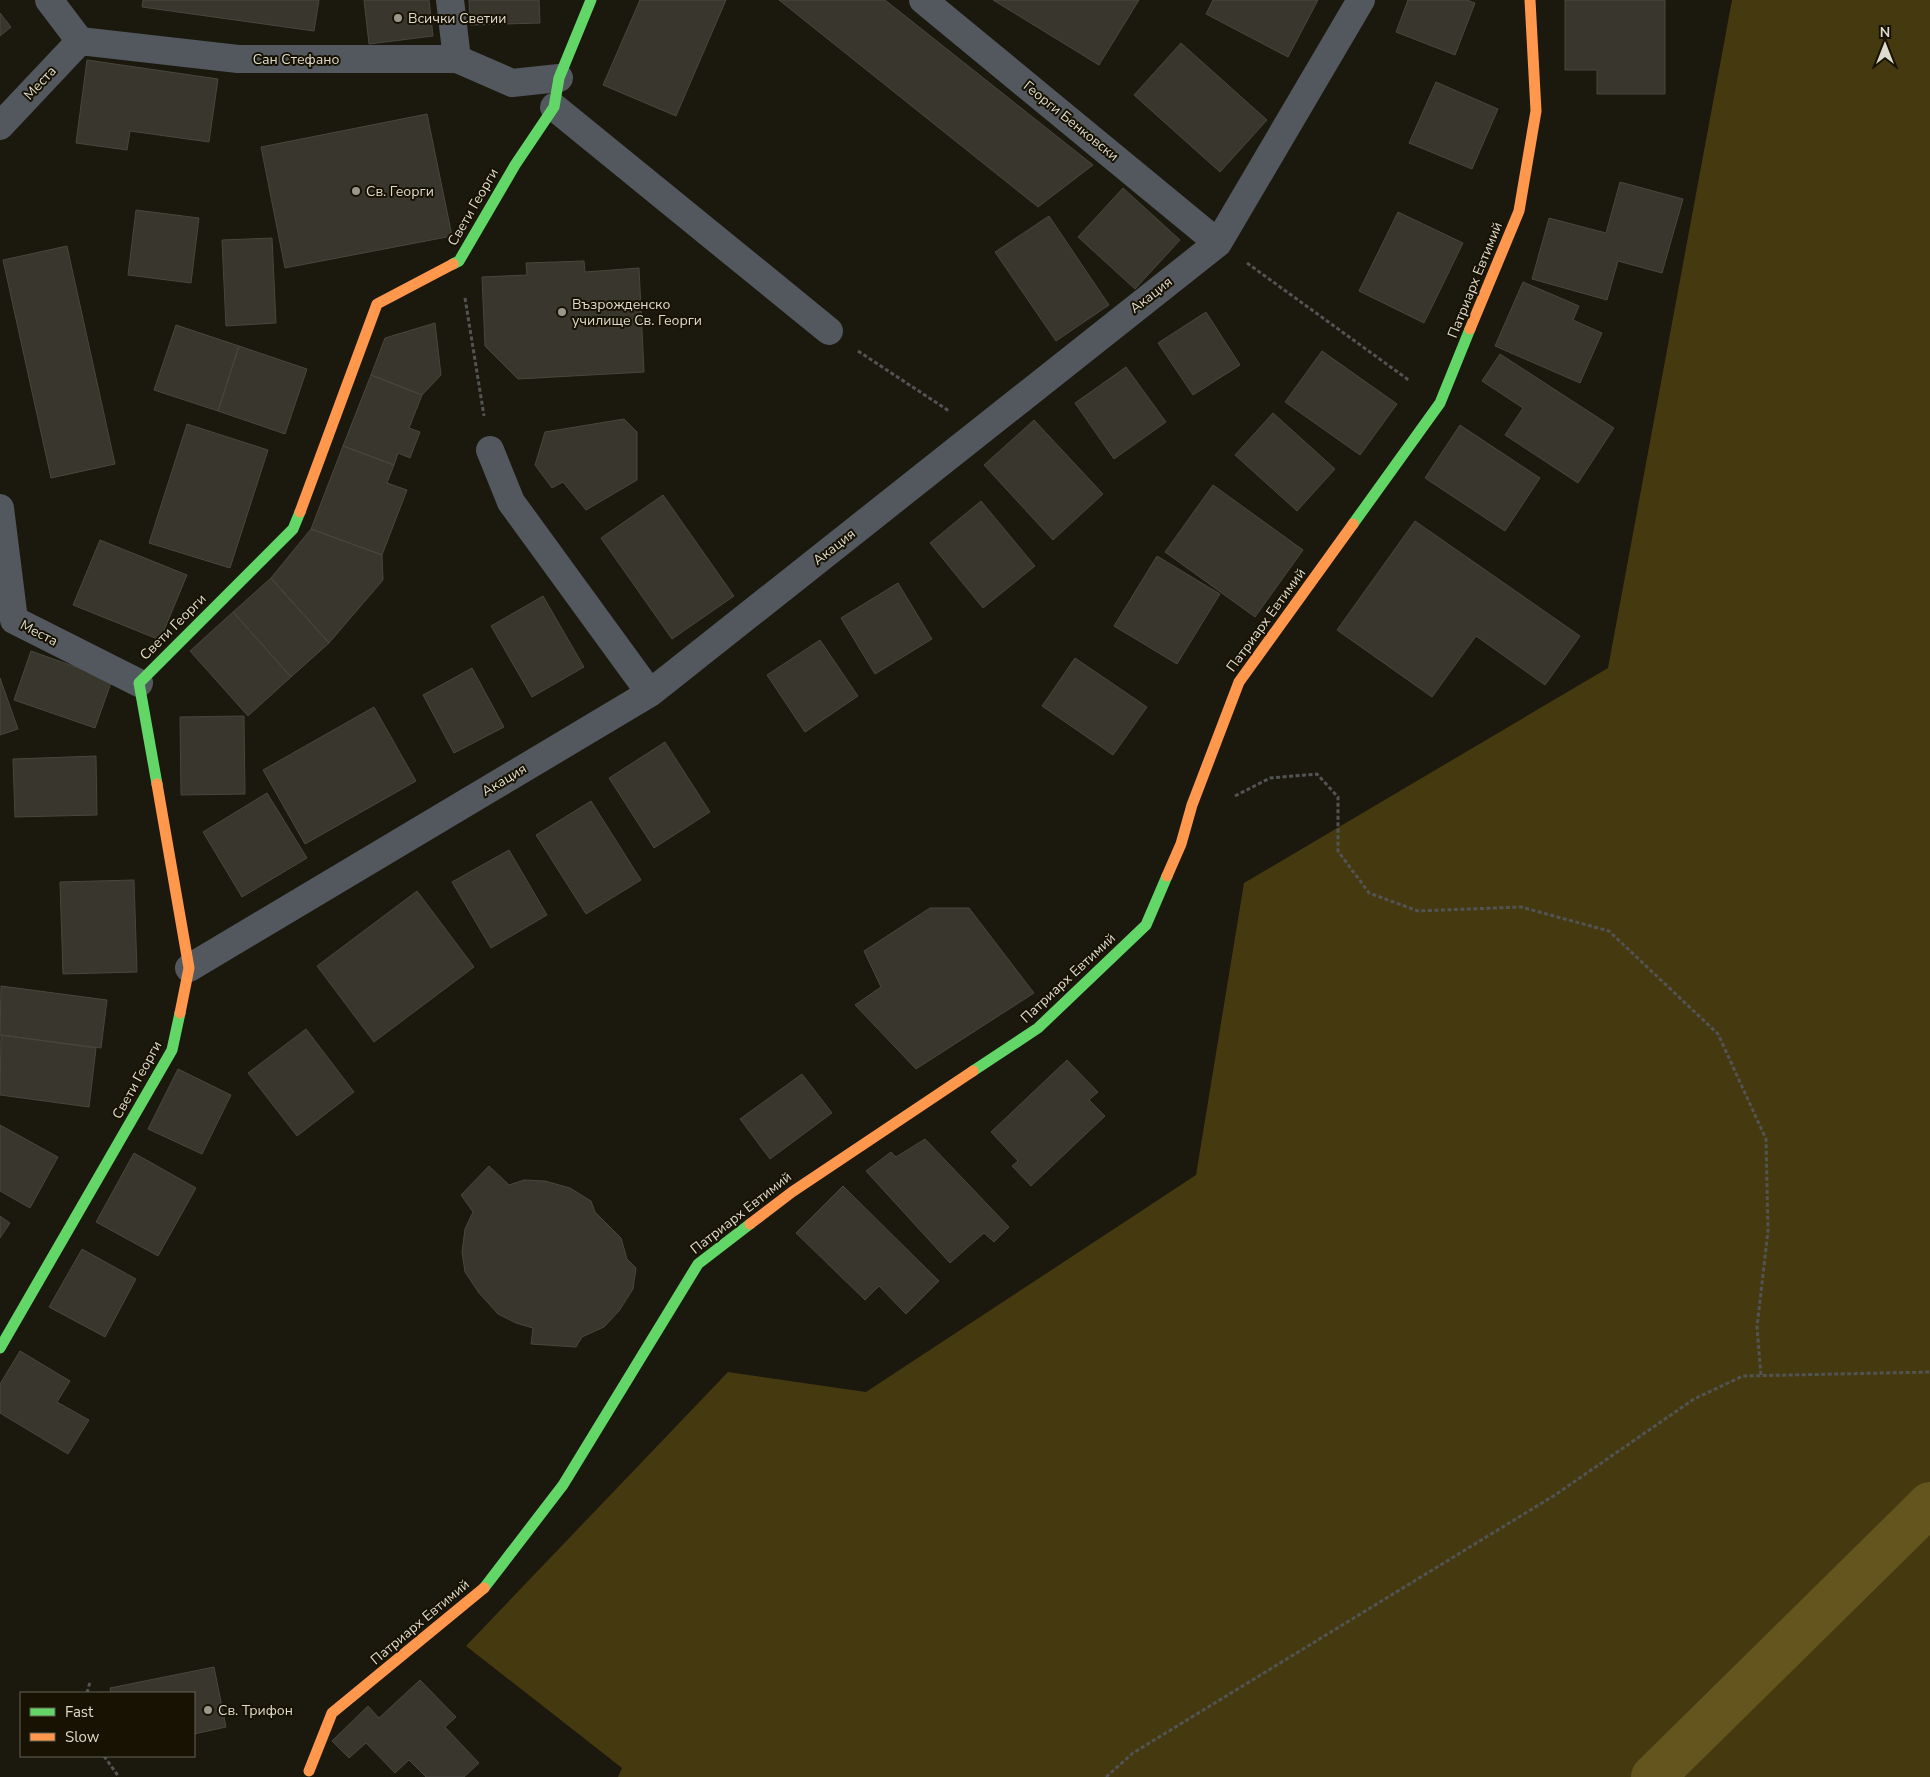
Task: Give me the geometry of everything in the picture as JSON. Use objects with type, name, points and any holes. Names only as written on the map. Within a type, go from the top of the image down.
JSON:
[{"type":"street","points":[[49,0],[80,41]]},
{"type":"street","points":[[450,0],[457,59]]},
{"type":"street","name":"Свети Георги","points":[[0,1348],[172,1050],[189,968],[139,683],[293,529],[377,304],[459,261],[515,165],[554,107],[558,78],[591,0]]},
{"type":"street","name":"Георги Бенковски","points":[[924,0],[1218,242]]},
{"type":"street","name":"Акация","points":[[189,968],[650,693],[1218,242],[1361,0]]},
{"type":"street","name":"Патриарх Евтимий","points":[[309,1771],[332,1714],[482,1591],[563,1485],[698,1264],[792,1192],[1038,1028],[1146,925],[1181,844],[1192,805],[1239,682],[1440,403],[1519,211],[1536,111],[1530,0]]},
{"type":"street","name":"Сан Стефано","points":[[80,41],[238,59],[457,59],[512,83],[558,78]]},
{"type":"street","name":"Места","points":[[0,126],[80,41]]},
{"type":"street","points":[[554,107],[829,331]]},
{"type":"street","points":[[490,450],[511,502],[650,693]]},
{"type":"street","name":"Места","points":[[0,508],[7,623],[139,683]]},
{"type":"path","points":[[1218,242],[1440,403]]},
{"type":"path","points":[[829,331],[980,431]]},
{"type":"path","points":[[470,337],[490,450]]},
{"type":"path","points":[[1192,805],[1217,806],[1270,778],[1318,774],[1338,797],[1338,851],[1369,893],[1418,911],[1521,907],[1609,930],[1718,1034],[1766,1139],[1768,1231],[1757,1327],[1762,1376]]},
{"type":"path","points":[[1106,1777],[1133,1752],[1555,1495],[1694,1400],[1743,1376],[1930,1372]]},
{"type":"path","points":[[87,1692],[90,1682]]},
{"type":"path","points":[[105,1757],[118,1777]]},
{"type":"shaded area","points":[[1732,0],[1930,0],[1930,1777],[618,1777],[622,1768],[466,1646],[728,1372],[866,1392],[1196,1175],[1244,883],[1608,668]]},
{"type":"building","points":[[143,0],[319,0],[314,31],[142,7]]},
{"type":"building","name":"Всички Светии","points":[[364,0],[429,0],[433,36],[369,44]]},
{"type":"building","points":[[469,0],[539,0],[540,23],[470,25]]},
{"type":"building","points":[[640,0],[726,0],[676,116],[603,85]]},
{"type":"building","points":[[779,0],[885,0],[1093,165],[1038,207]]},
{"type":"building","points":[[993,0],[1139,0],[1099,65]]},
{"type":"building","points":[[1213,0],[1318,0],[1288,57],[1206,14]]},
{"type":"building","points":[[1408,0],[1467,0],[1475,3],[1455,55],[1396,32]]},
{"type":"building","points":[[1565,0],[1665,0],[1665,94],[1597,94],[1597,70],[1565,70]]},
{"type":"building","points":[[0,13],[11,27],[0,36]]},
{"type":"building","points":[[1181,43],[1267,120],[1220,172],[1134,95]]},
{"type":"building","points":[[87,60],[218,79],[209,142],[130,131],[127,150],[76,143]]},
{"type":"building","points":[[1436,82],[1498,109],[1472,169],[1409,143]]},
{"type":"building","name":"Св. Георги","points":[[427,114],[452,236],[285,268],[261,147]]},
{"type":"building","points":[[1620,182],[1683,199],[1662,273],[1618,261],[1607,300],[1532,279],[1549,218],[1606,233]]},
{"type":"building","points":[[1123,188],[1180,240],[1135,289],[1078,237]]},
{"type":"building","points":[[136,210],[199,218],[191,283],[128,275]]},
{"type":"building","points":[[1398,212],[1463,243],[1424,323],[1359,291]]},
{"type":"building","points":[[1049,216],[1109,305],[1056,341],[995,252]]},
{"type":"building","points":[[272,238],[276,323],[226,326],[222,240]]},
{"type":"building","points":[[67,246],[115,464],[51,478],[3,260]]},
{"type":"building","name":"Възрожденско училище Св. Георги","points":[[584,261],[585,272],[639,268],[644,372],[518,379],[485,346],[482,277],[527,275],[526,263]]},
{"type":"building","points":[[1523,282],[1579,306],[1573,320],[1602,333],[1580,383],[1495,346]]},
{"type":"building","points":[[1206,312],[1240,365],[1193,395],[1158,343]]},
{"type":"building","points":[[435,323],[441,375],[422,395],[371,375],[385,338]]},
{"type":"building","points":[[176,325],[239,346],[218,411],[154,390]]},
{"type":"building","points":[[239,346],[307,369],[285,434],[218,411]]},
{"type":"building","points":[[1322,351],[1397,404],[1360,455],[1285,402]]},
{"type":"building","points":[[1500,354],[1614,428],[1578,483],[1505,435],[1523,408],[1482,381]]},
{"type":"building","points":[[1126,367],[1166,422],[1114,459],[1075,403]]},
{"type":"building","points":[[371,375],[422,395],[409,428],[420,432],[410,458],[398,453],[394,465],[343,446]]},
{"type":"building","points":[[1273,413],[1335,469],[1297,511],[1235,455]]},
{"type":"building","points":[[624,419],[637,432],[637,480],[586,510],[563,482],[552,488],[535,465],[545,432]]},
{"type":"building","points":[[1034,420],[1103,494],[1053,540],[984,465]]},
{"type":"building","points":[[187,424],[268,450],[230,568],[149,543]]},
{"type":"building","points":[[1460,425],[1540,478],[1505,531],[1425,478]]},
{"type":"building","points":[[343,446],[394,465],[387,483],[407,490],[382,555],[311,529]]},
{"type":"building","points":[[1213,485],[1303,550],[1255,617],[1165,552]]},
{"type":"building","points":[[663,495],[734,596],[672,639],[601,538]]},
{"type":"building","points":[[981,501],[1035,566],[983,608],[930,543]]},
{"type":"building","points":[[1415,521],[1580,636],[1545,685],[1476,636],[1432,697],[1337,630]]},
{"type":"building","points":[[311,529],[382,555],[383,580],[329,643],[271,578]]},
{"type":"building","points":[[100,540],[187,575],[160,640],[73,605]]},
{"type":"building","points":[[1157,556],[1220,594],[1177,664],[1114,626]]},
{"type":"building","points":[[271,578],[329,643],[291,677],[233,612]]},
{"type":"building","points":[[898,583],[932,639],[875,674],[841,618]]},
{"type":"building","points":[[543,596],[584,667],[532,697],[491,626]]},
{"type":"building","points":[[233,612],[291,677],[248,716],[190,651]]},
{"type":"building","points":[[820,640],[858,696],[805,732],[767,675]]},
{"type":"building","points":[[31,651],[112,680],[95,728],[14,700]]},
{"type":"building","points":[[1075,658],[1147,707],[1113,755],[1042,706]]},
{"type":"building","points":[[472,668],[504,727],[454,753],[423,695]]},
{"type":"building","points":[[0,678],[18,729],[0,735]]},
{"type":"building","points":[[374,707],[416,781],[305,844],[263,770]]},
{"type":"building","points":[[244,716],[245,794],[181,795],[180,717]]},
{"type":"building","points":[[665,742],[710,812],[654,848],[609,778]]},
{"type":"building","points":[[96,756],[97,815],[15,817],[13,759]]},
{"type":"building","points":[[267,793],[307,858],[242,897],[203,832]]},
{"type":"building","points":[[591,801],[641,880],[586,914],[536,835]]},
{"type":"building","points":[[509,850],[547,915],[491,948],[452,882]]},
{"type":"building","points":[[134,880],[137,972],[63,974],[60,882]]},
{"type":"building","points":[[417,891],[474,967],[374,1042],[317,966]]},
{"type":"building","points":[[930,908],[969,908],[1034,993],[916,1069],[855,1005],[881,987],[864,951]]},
{"type":"building","points":[[1,986],[107,1000],[101,1048],[0,1035]]},
{"type":"building","points":[[306,1029],[354,1092],[297,1136],[248,1073]]},
{"type":"building","points":[[1,1035],[96,1048],[89,1107],[0,1095]]},
{"type":"building","points":[[1067,1060],[1098,1092],[1089,1100],[1105,1116],[1031,1186],[1012,1166],[1018,1161],[991,1132]]},
{"type":"building","points":[[178,1069],[231,1095],[202,1154],[148,1129]]},
{"type":"building","points":[[802,1074],[832,1113],[770,1159],[740,1119]]},
{"type":"building","points":[[0,1125],[58,1157],[30,1208],[0,1191]]},
{"type":"building","points":[[925,1139],[1009,1227],[994,1242],[984,1233],[950,1263],[866,1171],[891,1152],[896,1157]]},
{"type":"building","points":[[134,1153],[196,1188],[158,1256],[96,1222]]},
{"type":"building","points":[[489,1166],[509,1185],[524,1180],[545,1181],[570,1188],[591,1201],[595,1212],[621,1238],[627,1259],[636,1268],[633,1289],[619,1311],[604,1327],[582,1337],[576,1347],[531,1344],[533,1328],[516,1323],[498,1314],[479,1293],[465,1272],[462,1252],[465,1229],[473,1212],[461,1195]]},
{"type":"building","points":[[843,1186],[939,1281],[906,1314],[879,1286],[865,1300],[796,1233]]},
{"type":"building","points":[[0,1216],[10,1223],[0,1238]]},
{"type":"building","points":[[82,1249],[136,1279],[105,1337],[49,1307]]},
{"type":"building","points":[[20,1351],[70,1381],[57,1402],[89,1420],[68,1454],[0,1413],[0,1384]]},
{"type":"building","name":"Св. Трифон","points":[[214,1667],[226,1727],[195,1734],[195,1692],[111,1692],[110,1688]]},
{"type":"building","points":[[420,1680],[456,1717],[445,1727],[479,1763],[464,1777],[426,1777],[409,1760],[395,1773],[366,1743],[349,1758],[332,1741],[368,1706],[379,1718]]},
{"type":"waterway","points":[[1653,1777],[1930,1504]]},
{"type":"traffic: fast","points":[[453,264],[459,261],[515,165],[554,107],[559,78],[591,0]]},
{"type":"traffic: fast","points":[[1353,524],[1440,403],[1470,329]]},
{"type":"traffic: fast","points":[[157,784],[139,683],[293,529],[300,512]]},
{"type":"traffic: fast","points":[[973,1071],[1038,1028],[1146,925],[1167,876]]},
{"type":"traffic: fast","points":[[0,1348],[172,1050],[180,1013]]},
{"type":"traffic: fast","points":[[484,1588],[563,1485],[698,1264],[750,1224]]},
{"type":"traffic: slow","points":[[1470,329],[1519,211],[1536,111],[1530,0]]},
{"type":"traffic: slow","points":[[300,512],[377,304],[453,264]]},
{"type":"traffic: slow","points":[[1167,876],[1181,844],[1192,805],[1239,682],[1353,524]]},
{"type":"traffic: slow","points":[[157,784],[189,968],[180,1013]]},
{"type":"traffic: slow","points":[[750,1224],[792,1192],[973,1071]]},
{"type":"traffic: slow","points":[[309,1771],[332,1713],[484,1588]]},
{"type":"place","name":"Всички Светии","points":[[398,18]]},
{"type":"place","name":"Св. Георги","points":[[356,191]]},
{"type":"place","name":"Възрожденско училище Св. Георги","points":[[562,312]]},
{"type":"place","name":"Св. Трифон","points":[[208,1710]]}]
